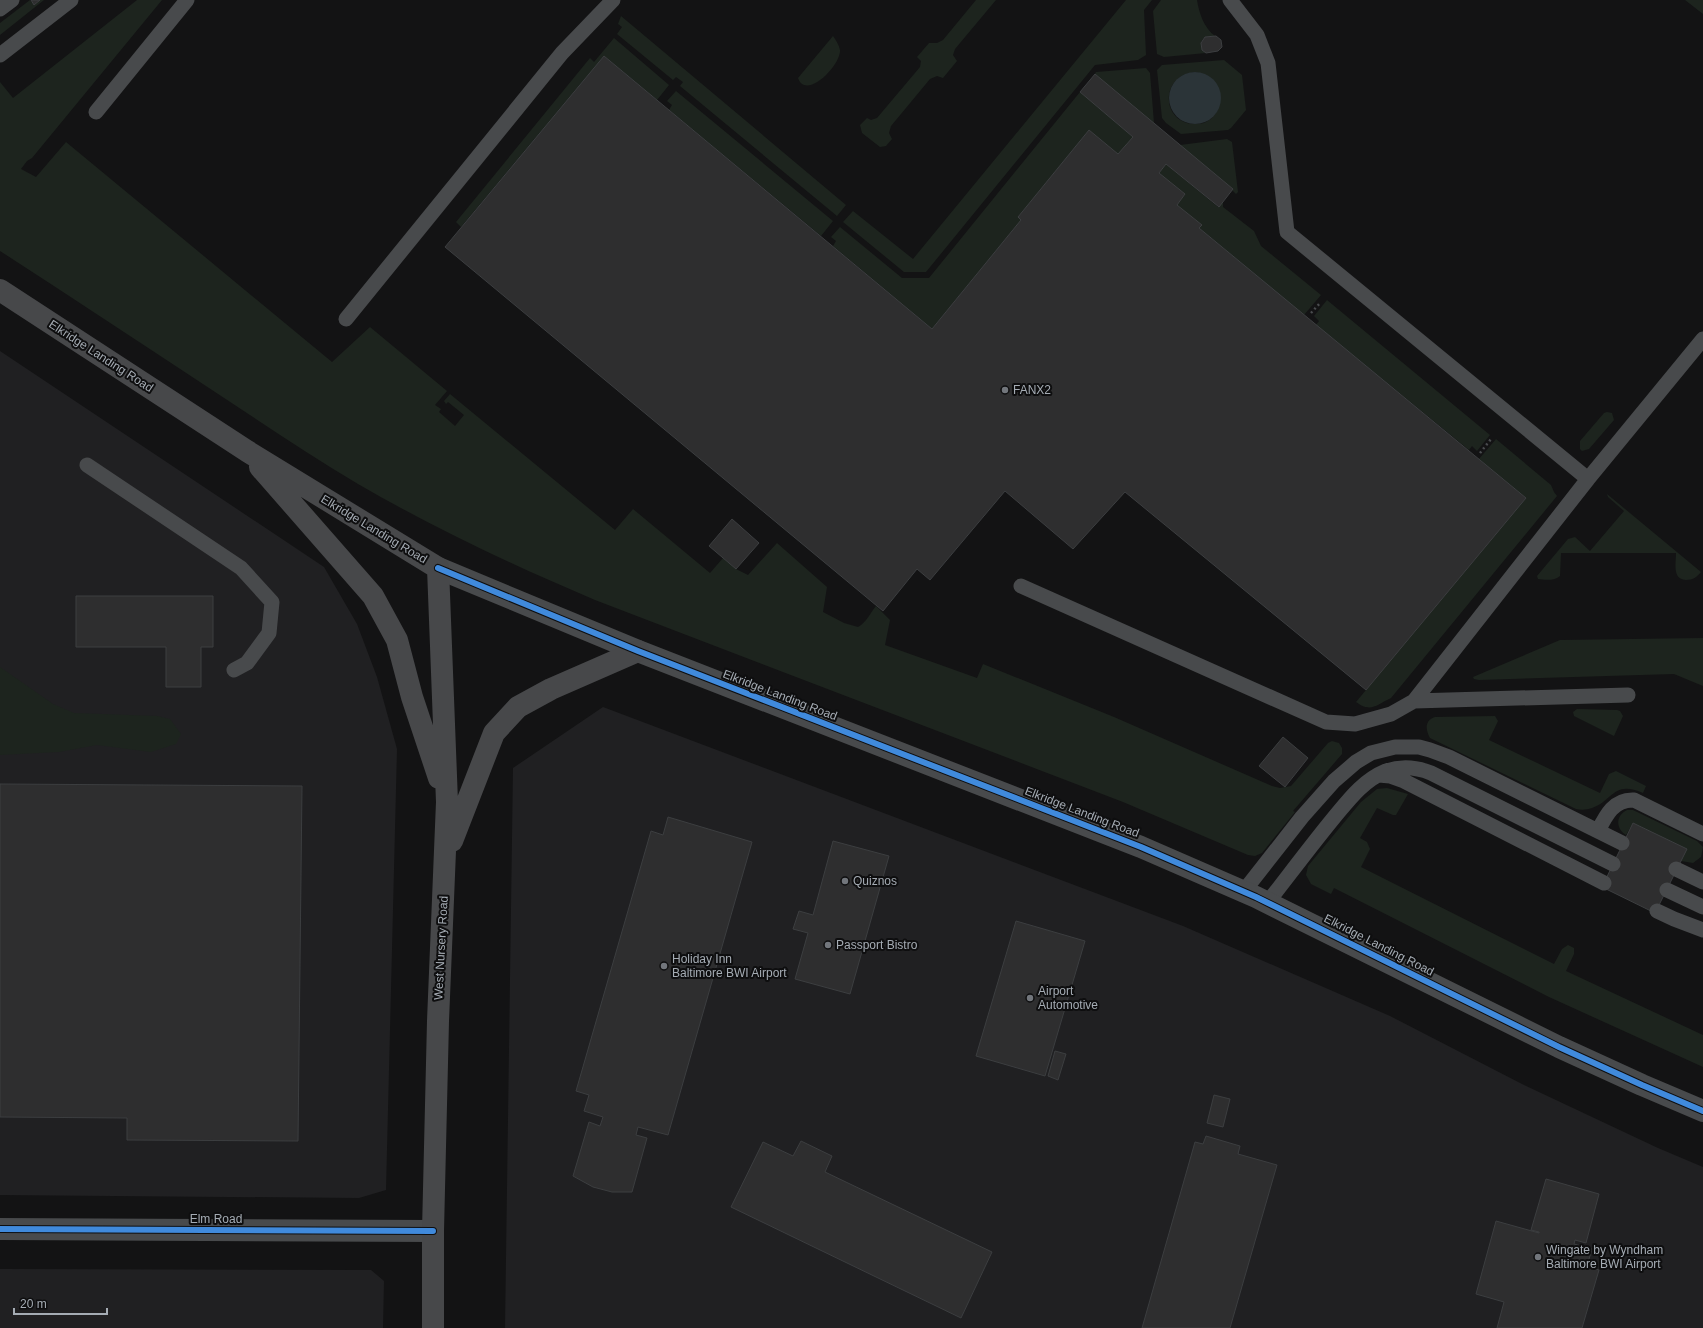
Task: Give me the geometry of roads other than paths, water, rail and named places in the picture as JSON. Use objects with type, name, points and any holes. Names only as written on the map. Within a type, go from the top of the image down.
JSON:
[{"type":"main road","name":"Elkridge Landing Road","points":[[0,290],[246,451],[438,568]]},
{"type":"main road","points":[[246,451],[373,596],[397,640],[412,697],[447,802]]},
{"type":"main road","name":"West Nursery Road","points":[[433,1328],[433,1231],[438,1021],[446,857],[447,802],[438,568]]},
{"type":"main road","points":[[446,857],[494,733],[518,707],[551,689],[638,651]]},
{"type":"street","name":"Elkridge Landing Road","points":[[438,568],[638,651],[1141,847],[1244,891],[1539,1038],[1703,1111]]},
{"type":"street","name":"Elm Road","points":[[0,1229],[433,1231]]},
{"type":"lane","points":[[0,9],[12,0]]},
{"type":"lane","points":[[0,55],[71,0]]},
{"type":"lane","points":[[96,112],[187,0]]},
{"type":"lane","points":[[346,319],[562,53],[613,0]]},
{"type":"lane","points":[[1230,0],[1257,35],[1268,63],[1287,232],[1588,479]]},
{"type":"lane","points":[[1020,586],[1326,722],[1355,724],[1391,714],[1414,701],[1588,479],[1703,339]]},
{"type":"lane","points":[[87,465],[241,568],[272,602],[269,633],[247,663],[234,670]]},
{"type":"lane","points":[[1414,701],[1628,695]]},
{"type":"lane","points":[[1244,891],[1302,817],[1345,771],[1371,754],[1395,746],[1418,747],[1449,757],[1622,843]]},
{"type":"lane","points":[[1268,902],[1321,833],[1361,786],[1378,775],[1393,769],[1411,767],[1430,773],[1613,864]]},
{"type":"lane","points":[[1378,775],[1390,776],[1404,781],[1604,884]]},
{"type":"lane","points":[[1598,831],[1612,807],[1618,802],[1626,799],[1634,800],[1703,834]]},
{"type":"lane","points":[[1676,869],[1703,882]]},
{"type":"lane","points":[[1666,890],[1703,907]]},
{"type":"lane","points":[[1657,911],[1703,930]]},
{"type":"place","name":"FANX2","points":[[1005,390]]},
{"type":"place","name":"Quiznos","points":[[845,881]]},
{"type":"place","name":"Passport Bistro","points":[[828,945]]},
{"type":"place","name":"Holiday Inn Baltimore BWI Airport","points":[[664,966]]},
{"type":"place","name":"Airport Automotive","points":[[1030,998]]},
{"type":"place","name":"Wingate by Wyndham Baltimore BWI Airport","points":[[1538,1257]]}]
